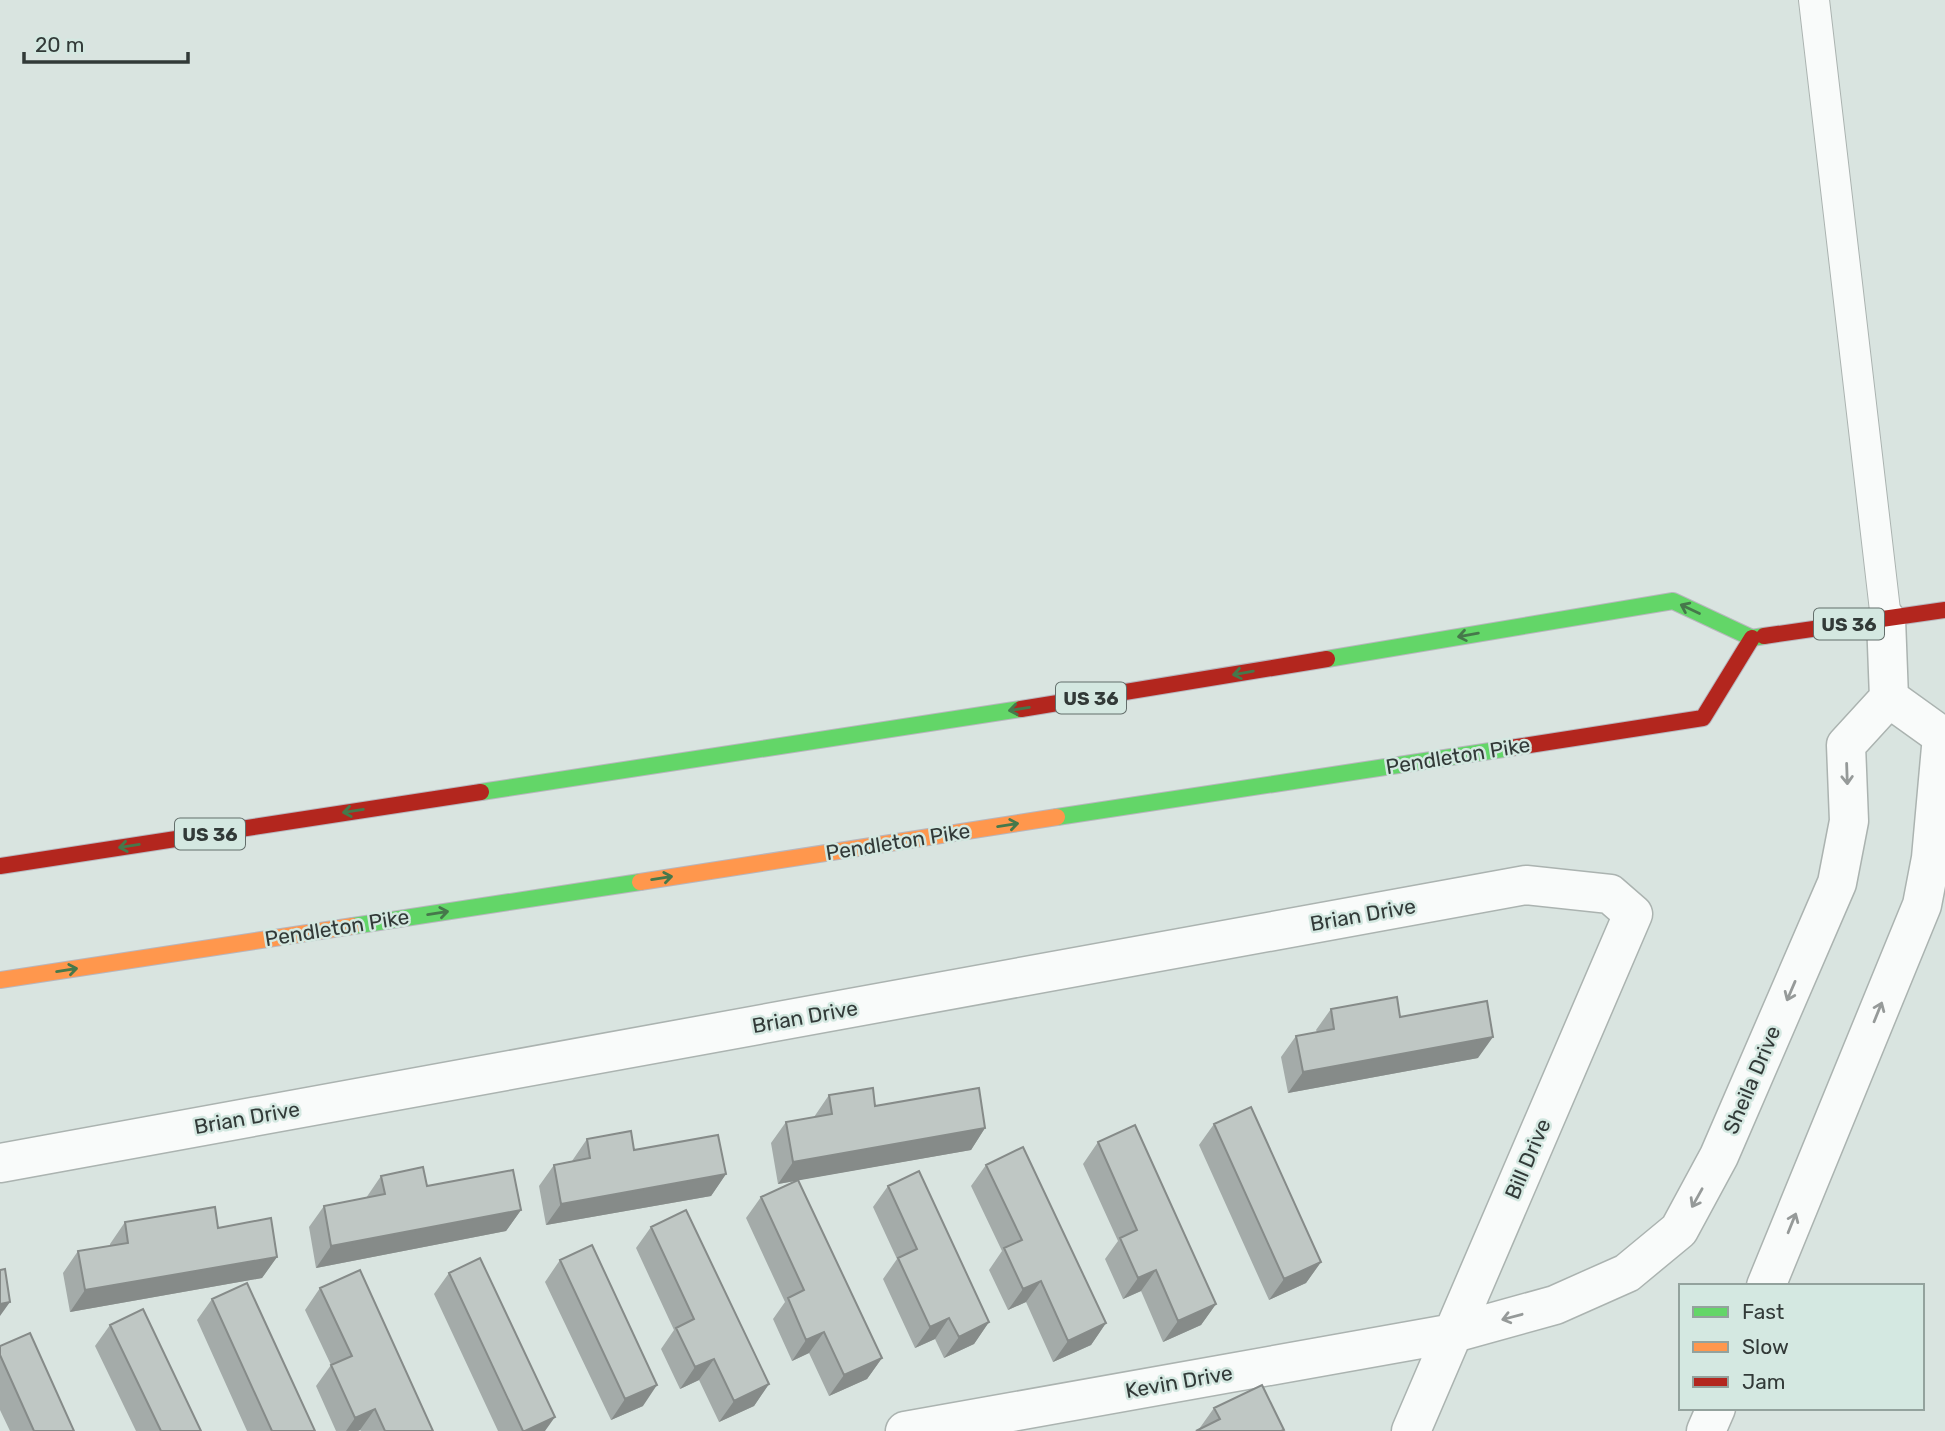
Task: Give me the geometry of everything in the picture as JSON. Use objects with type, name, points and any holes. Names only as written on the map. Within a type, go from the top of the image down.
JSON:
[{"type":"main road","name":"US 36","points":[[0,866],[1129,692],[1673,601],[1752,638],[1945,610]]},
{"type":"main road","name":"Pendleton Pike","points":[[0,980],[1703,718],[1752,638]]},
{"type":"street","points":[[1767,1284],[1922,905],[1931,858],[1942,736],[1889,698],[1886,619]]},
{"type":"street","name":"Sheila Drive","points":[[1454,1333],[1555,1305],[1627,1273],[1679,1230],[1719,1156],[1837,883],[1849,821],[1846,745],[1889,698]]},
{"type":"street","name":"Brian Drive","points":[[0,1164],[1526,885],[1610,894]]},
{"type":"street","name":"Bill Drive","points":[[1411,1431],[1633,914],[1610,894]]},
{"type":"street","name":"Kevin Drive","points":[[905,1431],[1454,1333]]},
{"type":"street","points":[[1706,1431],[1715,1410]]},
{"type":"lane","points":[[1814,0],[1886,619]]},
{"type":"building","points":[[1397,997],[1400,1017],[1487,1001],[1493,1037],[1303,1072],[1296,1036],[1334,1029],[1331,1009]]},
{"type":"building","points":[[873,1088],[875,1106],[979,1088],[985,1128],[793,1162],[786,1122],[832,1114],[829,1095]]},
{"type":"building","points":[[1251,1107],[1321,1262],[1284,1279],[1214,1124]]},
{"type":"building","points":[[1135,1125],[1216,1304],[1178,1321],[1156,1270],[1138,1278],[1120,1238],[1137,1230],[1098,1142]]},
{"type":"building","points":[[631,1131],[634,1150],[718,1135],[726,1174],[561,1204],[554,1165],[590,1158],[587,1139]]},
{"type":"building","points":[[1023,1147],[1106,1323],[1068,1341],[1041,1281],[1023,1289],[1004,1248],[1022,1240],[986,1165]]},
{"type":"building","points":[[423,1167],[427,1186],[513,1170],[521,1210],[331,1246],[324,1206],[385,1194],[381,1176]]},
{"type":"building","points":[[919,1171],[989,1322],[959,1337],[949,1318],[930,1327],[898,1258],[917,1249],[888,1186]]},
{"type":"building","points":[[798,1180],[882,1358],[844,1375],[824,1332],[806,1340],[788,1298],[804,1290],[761,1197]]},
{"type":"building","points":[[215,1207],[218,1228],[271,1218],[277,1257],[85,1290],[78,1251],[128,1243],[125,1222]]},
{"type":"building","points":[[686,1210],[769,1384],[734,1401],[714,1359],[695,1367],[676,1328],[694,1319],[651,1227]]},
{"type":"building","points":[[592,1245],[657,1385],[625,1399],[560,1260]]},
{"type":"building","points":[[480,1258],[555,1417],[525,1431],[449,1273]]},
{"type":"building","points":[[5,1269],[10,1302],[0,1304],[0,1270]]},
{"type":"building","points":[[360,1270],[433,1431],[385,1431],[375,1409],[355,1418],[331,1365],[352,1356],[320,1288]]},
{"type":"building","points":[[247,1283],[315,1431],[272,1431],[212,1299]]},
{"type":"building","points":[[143,1309],[201,1431],[161,1431],[110,1325]]},
{"type":"building","points":[[30,1333],[74,1431],[34,1431],[0,1355],[0,1346]]},
{"type":"building","points":[[1262,1385],[1284,1430],[1196,1431],[1220,1419],[1214,1408]]},
{"type":"traffic: fast","points":[[1327,659],[1673,601],[1752,638],[1764,636]]},
{"type":"traffic: fast","points":[[481,792],[1021,709]]},
{"type":"traffic: fast","points":[[1057,817],[1510,748]]},
{"type":"traffic: fast","points":[[353,926],[640,882]]},
{"type":"traffic: slow","points":[[640,882],[1057,817]]},
{"type":"traffic: slow","points":[[0,980],[353,926]]},
{"type":"traffic: jam","points":[[1764,636],[1945,610]]},
{"type":"traffic: jam","points":[[1510,748],[1703,718],[1752,638]]},
{"type":"traffic: jam","points":[[1021,709],[1327,659]]},
{"type":"traffic: jam","points":[[0,866],[481,792]]}]
